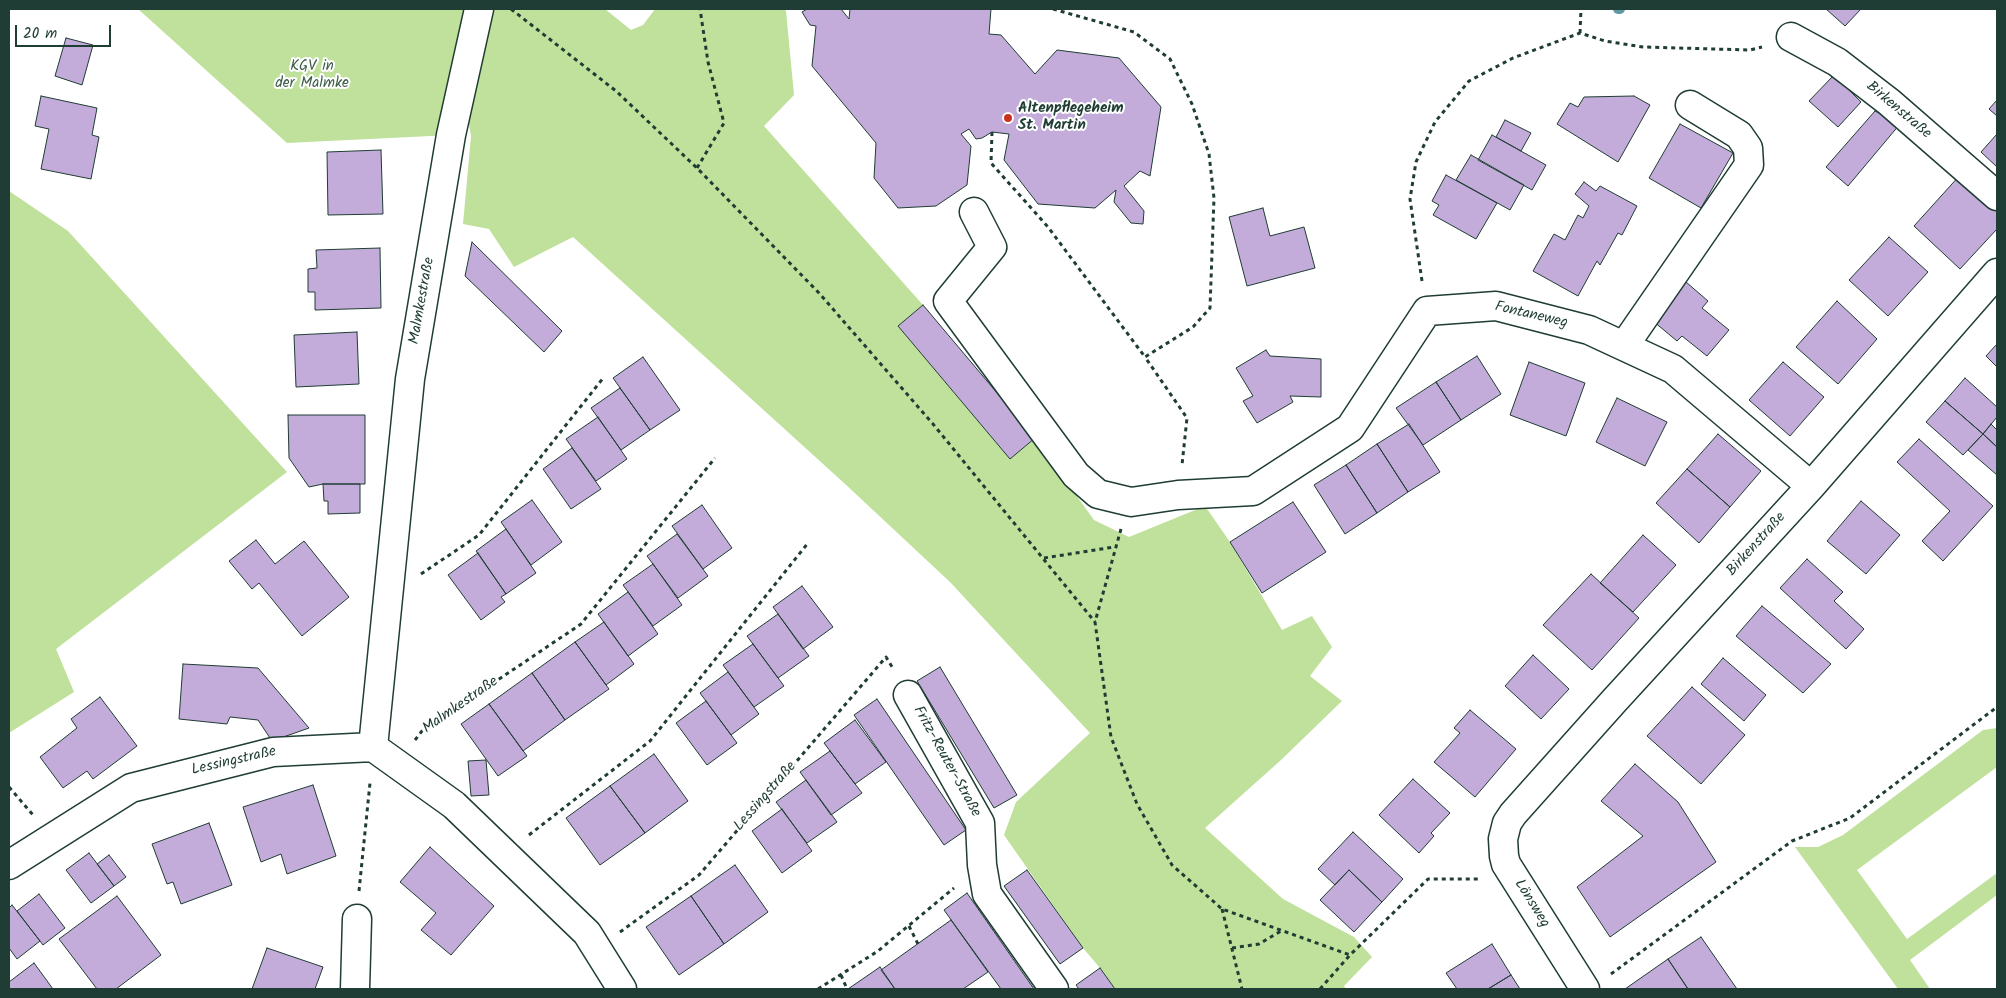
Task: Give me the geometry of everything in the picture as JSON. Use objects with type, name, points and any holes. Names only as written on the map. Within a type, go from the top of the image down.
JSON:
[{"type":"street","name":"Malmkestraße","points":[[373,747],[410,379],[452,135],[479,9]]},
{"type":"street","name":"Birkenstraße","points":[[1791,38],[1838,62],[1889,102],[1997,196]]},
{"type":"street","points":[[1624,346],[1749,165],[1748,148],[1739,136],[1690,105]]},
{"type":"street","points":[[974,212],[992,247],[948,301],[1076,475],[1098,494],[1131,502],[1178,496],[1253,491],[1350,428],[1427,311]]},
{"type":"street","name":"Birkenstraße","points":[[1513,814],[1811,486],[1997,273]]},
{"type":"street","name":"Fontaneweg","points":[[1427,311],[1496,306],[1588,330],[1624,346],[1673,370],[1811,486]]},
{"type":"street","name":"Fritz-Reuter-Straße","points":[[908,695],[980,823],[982,865],[987,894],[1054,989]]},
{"type":"street","points":[[373,747],[454,805],[587,933],[622,989]]},
{"type":"street","name":"Lessingstraße","points":[[9,865],[131,788],[273,752],[373,747]]},
{"type":"street","name":"Lönsweg","points":[[1513,814],[1507,823],[1503,838],[1506,864],[1595,984]]},
{"type":"street","points":[[355,989],[357,919]]},
{"type":"path","points":[[511,9],[616,91],[698,168],[819,293],[933,424],[1094,622]]},
{"type":"path","points":[[698,168],[724,123],[708,62],[700,9]]},
{"type":"path","points":[[1053,9],[1134,32],[1170,59],[1192,104],[1209,154],[1214,198],[1210,308],[1193,327],[1145,357]]},
{"type":"path","points":[[1580,33],[1582,9]]},
{"type":"path","points":[[1427,311],[1410,199],[1416,162],[1435,122],[1469,81],[1513,58],[1580,33],[1606,41],[1643,47],[1721,50],[1750,50],[1791,38]]},
{"type":"path","points":[[992,132],[991,163],[1048,227],[1145,357],[1186,418],[1178,496]]},
{"type":"path","points":[[388,596],[479,535],[604,377]]},
{"type":"path","name":"Malmkestraße","points":[[397,764],[422,731],[581,624],[715,458]]},
{"type":"path","points":[[1131,502],[1114,547],[1094,622],[1111,737],[1137,804],[1172,865],[1222,909],[1350,955]]},
{"type":"path","points":[[505,854],[650,741],[808,543]]},
{"type":"path","points":[[1043,558],[1114,547]]},
{"type":"path","name":"Lessingstraße","points":[[598,949],[699,875],[886,658],[908,695]]},
{"type":"path","points":[[1595,984],[1792,840],[1850,818],[1997,706]]},
{"type":"path","points":[[357,919],[373,747]]},
{"type":"path","points":[[9,787],[52,837]]},
{"type":"path","points":[[818,989],[878,951],[982,865]]},
{"type":"path","points":[[1320,989],[1350,955],[1428,879],[1515,878]]},
{"type":"path","points":[[1222,909],[1242,989]]},
{"type":"path","points":[[909,926],[918,944]]},
{"type":"path","points":[[1232,948],[1258,944],[1281,930]]},
{"type":"path","points":[[841,975],[846,989]]},
{"type":"green space","name":"KGV in der Malmke","points":[[138,9],[605,9],[631,30],[643,25],[655,9],[784,9],[786,11],[794,95],[764,126],[923,305],[898,326],[1010,459],[1035,438],[1094,520],[1129,537],[1205,506],[1230,542],[1282,630],[1312,616],[1332,647],[1310,676],[1342,701],[1281,760],[1205,828],[1283,899],[1354,937],[1372,957],[1344,986],[1346,989],[1115,989],[1083,948],[1004,835],[1016,802],[1090,733],[950,582],[573,237],[514,267],[489,229],[463,224],[471,136],[462,87],[451,135],[287,143]]},
{"type":"green space","points":[[9,191],[68,231],[287,472],[56,649],[74,692],[9,733]]},
{"type":"green space","points":[[1997,728],[1997,767],[1857,870],[1907,939],[1997,873],[1997,895],[1910,960],[1930,989],[1898,989],[1795,847],[1818,847],[1843,835],[1983,730]]},
{"type":"building","name":"Altenpflegeheim St. Martin","points":[[807,9],[841,9],[849,19],[850,9],[991,9],[989,34],[1001,35],[1035,74],[1057,50],[1119,58],[1161,107],[1150,176],[1140,171],[1124,186],[1144,211],[1143,224],[1131,223],[1114,202],[1116,190],[1095,208],[1038,204],[1004,160],[1009,134],[992,132],[976,139],[969,129],[961,134],[971,146],[967,185],[936,206],[898,208],[874,178],[876,143],[812,66],[816,26],[810,25],[802,12]]},
{"type":"building","points":[[1826,9],[1861,9],[1845,26]]},
{"type":"building","points":[[66,38],[93,45],[82,85],[55,76]]},
{"type":"building","points":[[1834,75],[1861,102],[1838,127],[1809,101]]},
{"type":"building","points":[[41,96],[97,108],[92,135],[99,137],[91,179],[41,169],[49,129],[35,126]]},
{"type":"building","points":[[1634,96],[1650,105],[1618,162],[1557,124],[1570,103],[1578,107],[1584,97]]},
{"type":"building","points":[[1997,100],[1997,116],[1989,109]]},
{"type":"building","points":[[1875,111],[1900,124],[1848,186],[1826,167]]},
{"type":"building","points":[[1505,120],[1531,133],[1521,151],[1496,137]]},
{"type":"building","points":[[1680,124],[1733,153],[1701,208],[1649,178]]},
{"type":"building","points":[[1997,134],[1997,167],[1981,152]]},
{"type":"building","points":[[1492,135],[1546,165],[1532,190],[1478,160]]},
{"type":"building","points":[[381,150],[383,214],[328,215],[327,152]]},
{"type":"building","points":[[1471,155],[1524,185],[1510,210],[1456,180]]},
{"type":"building","points":[[1961,174],[1997,206],[1997,229],[1960,269],[1914,226]]},
{"type":"building","points":[[1446,175],[1497,203],[1476,239],[1433,215],[1439,205],[1432,201]]},
{"type":"building","points":[[1584,182],[1596,191],[1600,186],[1637,206],[1622,235],[1618,233],[1600,265],[1597,261],[1578,296],[1533,271],[1554,234],[1565,240],[1578,215],[1583,218],[1589,206],[1575,194]]},
{"type":"building","points":[[1263,208],[1270,236],[1304,227],[1315,268],[1247,286],[1229,217]]},
{"type":"building","points":[[1889,237],[1928,272],[1888,316],[1849,280]]},
{"type":"building","points":[[472,242],[562,331],[544,352],[465,276]]},
{"type":"building","points":[[380,248],[381,308],[315,310],[315,292],[308,292],[308,269],[317,268],[316,250]]},
{"type":"building","points":[[1686,282],[1708,301],[1702,308],[1729,330],[1707,356],[1682,336],[1677,341],[1653,321]]},
{"type":"building","points":[[1837,301],[1877,339],[1838,384],[1796,347]]},
{"type":"building","points":[[923,305],[1035,438],[1010,459],[898,326]]},
{"type":"building","points":[[357,332],[359,384],[296,387],[294,335]]},
{"type":"building","points":[[1997,344],[1997,367],[1986,356]]},
{"type":"building","points":[[1266,350],[1270,356],[1321,359],[1321,397],[1290,396],[1293,402],[1257,423],[1243,401],[1253,396],[1236,368]]},
{"type":"building","points":[[1477,356],[1501,394],[1461,420],[1436,382]]},
{"type":"building","points":[[643,357],[680,410],[650,430],[613,378]]},
{"type":"building","points":[[1529,362],[1585,383],[1566,436],[1510,415]]},
{"type":"building","points":[[1783,362],[1824,397],[1790,436],[1749,400]]},
{"type":"building","points":[[1965,378],[1997,407],[1997,417],[1983,434],[1945,401]]},
{"type":"building","points":[[1436,382],[1461,420],[1423,445],[1396,408]]},
{"type":"building","points":[[620,388],[650,430],[621,450],[591,408]]},
{"type":"building","points":[[1617,398],[1667,422],[1645,466],[1596,442]]},
{"type":"building","points":[[1945,401],[1983,434],[1963,455],[1926,422]]},
{"type":"building","points":[[288,415],[365,415],[365,484],[323,484],[309,487],[289,458]]},
{"type":"building","points":[[598,417],[627,459],[596,481],[566,439]]},
{"type":"building","points":[[1409,424],[1440,472],[1408,492],[1377,444]]},
{"type":"building","points":[[1991,424],[1997,430],[1997,447],[1983,434]]},
{"type":"building","points":[[1718,434],[1761,471],[1730,507],[1687,469]]},
{"type":"building","points":[[1983,434],[1997,447],[1997,475],[1968,450]]},
{"type":"building","points":[[1919,439],[1993,506],[1943,561],[1922,541],[1950,511],[1897,462]]},
{"type":"building","points":[[1377,444],[1408,492],[1377,513],[1346,465]]},
{"type":"building","points":[[572,448],[601,489],[571,509],[543,469]]},
{"type":"building","points":[[1346,465],[1377,513],[1345,534],[1314,485]]},
{"type":"building","points":[[1687,469],[1730,507],[1699,543],[1656,503]]},
{"type":"building","points":[[323,484],[360,484],[360,513],[328,514],[328,501],[324,501]]},
{"type":"building","points":[[532,500],[562,542],[531,565],[501,522]]},
{"type":"building","points":[[1861,501],[1900,535],[1866,574],[1827,541]]},
{"type":"building","points":[[1293,502],[1326,552],[1262,593],[1230,542]]},
{"type":"building","points":[[702,505],[732,548],[703,569],[672,526]]},
{"type":"building","points":[[506,529],[536,573],[506,594],[476,551]]},
{"type":"building","points":[[677,534],[708,576],[678,598],[647,556]]},
{"type":"building","points":[[1643,535],[1676,565],[1633,612],[1600,583]]},
{"type":"building","points":[[256,540],[275,564],[304,541],[349,597],[302,636],[259,583],[252,589],[229,561]]},
{"type":"building","points":[[478,553],[506,594],[501,597],[505,602],[481,620],[448,575]]},
{"type":"building","points":[[1807,559],[1843,592],[1834,601],[1864,629],[1846,649],[1780,588]]},
{"type":"building","points":[[653,564],[682,605],[653,626],[623,585]]},
{"type":"building","points":[[1591,574],[1639,618],[1592,670],[1543,625]]},
{"type":"building","points":[[802,586],[833,627],[803,649],[773,607]]},
{"type":"building","points":[[628,592],[658,634],[628,656],[598,614]]},
{"type":"building","points":[[1762,606],[1831,664],[1803,693],[1736,636]]},
{"type":"building","points":[[778,614],[809,656],[778,678],[747,636]]},
{"type":"building","points":[[604,622],[634,664],[606,685],[575,642]]},
{"type":"building","points":[[575,642],[609,689],[565,720],[532,673]]},
{"type":"building","points":[[753,644],[784,686],[754,707],[723,665]]},
{"type":"building","points":[[1533,655],[1569,689],[1541,719],[1505,686]]},
{"type":"building","points":[[1723,658],[1766,695],[1744,721],[1701,684]]},
{"type":"building","points":[[183,664],[258,668],[309,728],[272,741],[258,720],[230,717],[227,724],[179,719]]},
{"type":"building","points":[[940,667],[1017,795],[994,808],[917,681]]},
{"type":"building","points":[[728,672],[759,714],[731,735],[700,693]]},
{"type":"building","points":[[532,673],[565,720],[523,751],[489,704]]},
{"type":"building","points":[[1692,687],[1745,735],[1701,784],[1647,736]]},
{"type":"building","points":[[100,697],[137,746],[93,779],[87,771],[63,788],[40,757],[77,728],[71,719]]},
{"type":"building","points":[[877,699],[966,830],[944,845],[854,715]]},
{"type":"building","points":[[706,701],[737,743],[707,765],[676,723]]},
{"type":"building","points":[[489,704],[527,756],[498,776],[461,724]]},
{"type":"building","points":[[1470,710],[1516,749],[1475,797],[1434,762],[1460,733],[1454,728]]},
{"type":"building","points":[[855,720],[886,762],[855,784],[824,743]]},
{"type":"building","points":[[830,751],[862,793],[831,815],[800,772]]},
{"type":"building","points":[[654,754],[688,801],[645,833],[610,786]]},
{"type":"building","points":[[486,760],[489,795],[471,796],[468,761]]},
{"type":"building","points":[[1635,764],[1678,802],[1716,862],[1610,937],[1577,887],[1643,836],[1601,801]]},
{"type":"building","points":[[1413,779],[1450,813],[1431,833],[1434,836],[1419,853],[1379,815]]},
{"type":"building","points":[[806,780],[837,822],[807,843],[776,802]]},
{"type":"building","points":[[313,785],[336,856],[287,874],[281,854],[261,862],[243,807]]},
{"type":"building","points":[[610,786],[645,833],[600,865],[566,818]]},
{"type":"building","points":[[782,809],[812,851],[782,873],[752,831]]},
{"type":"building","points":[[209,823],[232,885],[181,904],[173,882],[167,884],[152,844]]},
{"type":"building","points":[[1353,832],[1403,879],[1382,902],[1349,870],[1335,885],[1318,869]]},
{"type":"building","points":[[430,847],[494,906],[451,955],[421,930],[436,913],[400,882]]},
{"type":"building","points":[[89,853],[114,886],[91,903],[66,870]]},
{"type":"building","points":[[109,855],[126,877],[114,886],[97,864]]},
{"type":"building","points":[[735,865],[768,912],[724,944],[691,896]]},
{"type":"building","points":[[1027,870],[1083,948],[1060,964],[1004,886]]},
{"type":"building","points":[[1349,870],[1382,902],[1354,932],[1320,900]]},
{"type":"building","points":[[967,893],[1034,989],[1001,989],[944,910]]},
{"type":"building","points":[[39,894],[65,928],[43,945],[17,911]]},
{"type":"building","points":[[117,896],[161,955],[116,989],[97,989],[59,939]]},
{"type":"building","points":[[691,896],[724,944],[679,975],[646,927]]},
{"type":"building","points":[[12,905],[40,941],[17,959],[9,948],[9,908]]},
{"type":"building","points":[[951,920],[988,972],[963,989],[895,989],[881,970]]},
{"type":"building","points":[[1701,937],[1737,989],[1688,989],[1668,959]]},
{"type":"building","points":[[1492,944],[1511,975],[1488,989],[1457,989],[1446,973]]},
{"type":"building","points":[[267,948],[323,967],[315,989],[252,989]]},
{"type":"building","points":[[1668,959],[1688,989],[1625,989]]},
{"type":"building","points":[[34,963],[53,989],[9,989],[9,982]]},
{"type":"building","points":[[880,967],[895,989],[848,989]]},
{"type":"building","points":[[1100,968],[1115,989],[1079,989],[1076,985]]},
{"type":"building","points":[[1511,975],[1520,989],[1488,989]]},
{"type":"place","name":"Altenpflegeheim St. Martin","points":[[1008,118]]}]
